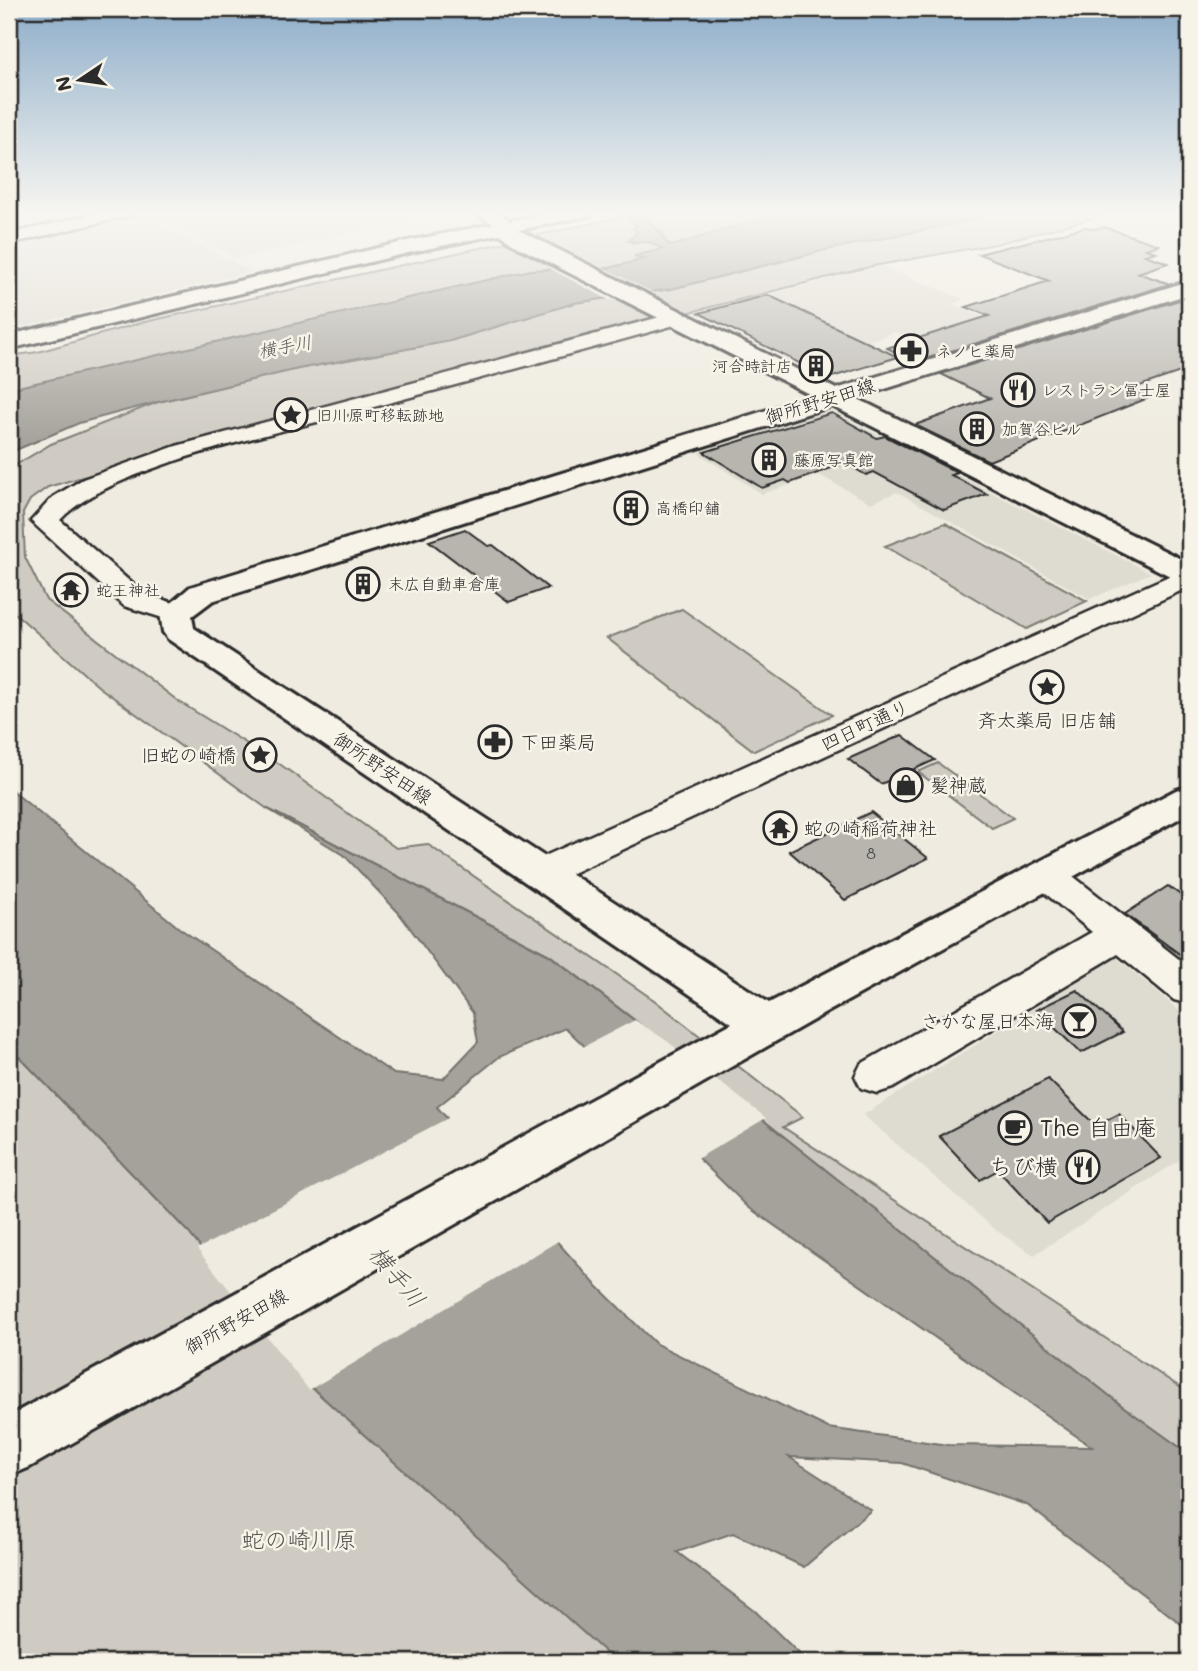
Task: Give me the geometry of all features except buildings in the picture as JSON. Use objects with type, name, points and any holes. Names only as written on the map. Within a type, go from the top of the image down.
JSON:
[{"type":"main road","points":[[9,342],[237,289]]},
{"type":"main road","points":[[615,289],[1189,575]]},
{"type":"main road","name":"御所野安田線","points":[[9,1447],[768,1025],[179,632],[176,613],[201,594],[1183,289]]},
{"type":"main road","points":[[768,1025],[1189,798]]},
{"type":"street","points":[[176,613],[134,600],[45,521],[62,502],[92,484],[185,451],[675,318]]},
{"type":"street","name":"四日町通り","points":[[540,873],[1189,575]]},
{"type":"street","points":[[1047,875],[1189,989]]},
{"type":"street","points":[[877,1076],[1121,934]]},
{"type":"shaded area","points":[[9,289],[181,289],[9,330]]},
{"type":"shaded area","points":[[790,289],[939,289],[964,299],[952,304],[1014,330],[939,352],[895,332],[868,341],[770,294]]},
{"type":"shaded area","points":[[829,410],[1151,573],[1090,599],[897,492],[871,503],[819,475],[762,494],[698,453]]},
{"type":"shaded area","points":[[1116,957],[1189,1019],[1189,1154],[1034,1255],[997,1231],[863,1115]]},
{"type":"green space","points":[[294,289],[448,289],[9,390],[9,356],[38,352],[140,323]]},
{"type":"green space","points":[[671,289],[782,289],[647,323],[48,487],[30,500],[23,513],[25,557],[46,600],[178,701],[281,765],[396,848],[427,844],[654,1000],[803,1117],[783,1127],[1189,1393],[1189,1454],[1121,1405],[723,1088],[550,955],[266,808],[99,687],[9,608],[9,469],[51,444],[158,402],[298,369],[450,341],[574,303]]},
{"type":"green space","points":[[945,523],[1087,601],[1027,629],[885,546]]},
{"type":"green space","points":[[682,609],[832,715],[754,751],[607,638]]},
{"type":"green space","points":[[938,763],[1013,818],[992,828],[918,772]]},
{"type":"green space","name":"蛇の崎川原","points":[[9,1046],[189,1233],[310,1386],[619,1662],[9,1662]]},
{"type":"water","name":"横手川","points":[[448,289],[671,289],[574,303],[450,341],[298,369],[158,402],[79,423],[9,453],[9,389]]},
{"type":"water","name":"横手川","points":[[9,788],[179,928],[394,1074],[443,1079],[478,1042],[473,1013],[398,912],[344,855],[266,808],[549,955],[723,1088],[1121,1405],[1189,1454],[1189,1630],[1027,1505],[902,1463],[789,1457],[871,1510],[804,1567],[733,1533],[677,1552],[755,1611],[808,1662],[616,1662],[310,1386],[189,1233],[9,1046]],"holes":[[[566,1028],[748,1207],[1092,1447],[948,1445],[828,1428],[656,1344],[594,1283],[437,1107],[499,1057]]]},
{"type":"pier","points":[[588,289],[646,289],[656,294],[609,300]]},
{"type":"pier","points":[[635,1020],[667,1041],[766,1118],[695,1160],[581,1048]]},
{"type":"pier","points":[[450,1117],[560,1240],[309,1390],[197,1249]]},
{"type":"place","name":"ネノヒ薬局","points":[[911,351]]},
{"type":"place","name":"河合時計店","points":[[816,366]]},
{"type":"place","name":"レストラン冨士屋","points":[[1018,390]]},
{"type":"place","name":"旧川原町移転跡地","points":[[291,415]]},
{"type":"place","name":"加賀谷ビル","points":[[977,429]]},
{"type":"place","name":"藤原写真館","points":[[769,460]]},
{"type":"place","name":"高橋印舗","points":[[631,508]]},
{"type":"place","name":"末広自動車倉庫","points":[[363,584]]},
{"type":"place","name":"蛇王神社","points":[[71,590]]},
{"type":"place","name":"斉太薬局 旧店舗","points":[[1047,687]]},
{"type":"place","name":"下田薬局","points":[[495,742]]},
{"type":"place","name":"旧蛇の崎橋","points":[[260,755]]},
{"type":"place","name":"髪神蔵","points":[[906,785]]},
{"type":"place","name":"蛇の崎稲荷神社","points":[[780,828]]},
{"type":"place","name":"さかな屋日本海","points":[[1079,1021]]},
{"type":"place","name":"The 自由庵","points":[[1015,1128]]},
{"type":"place","name":"ちび横","points":[[1083,1167]]}]
